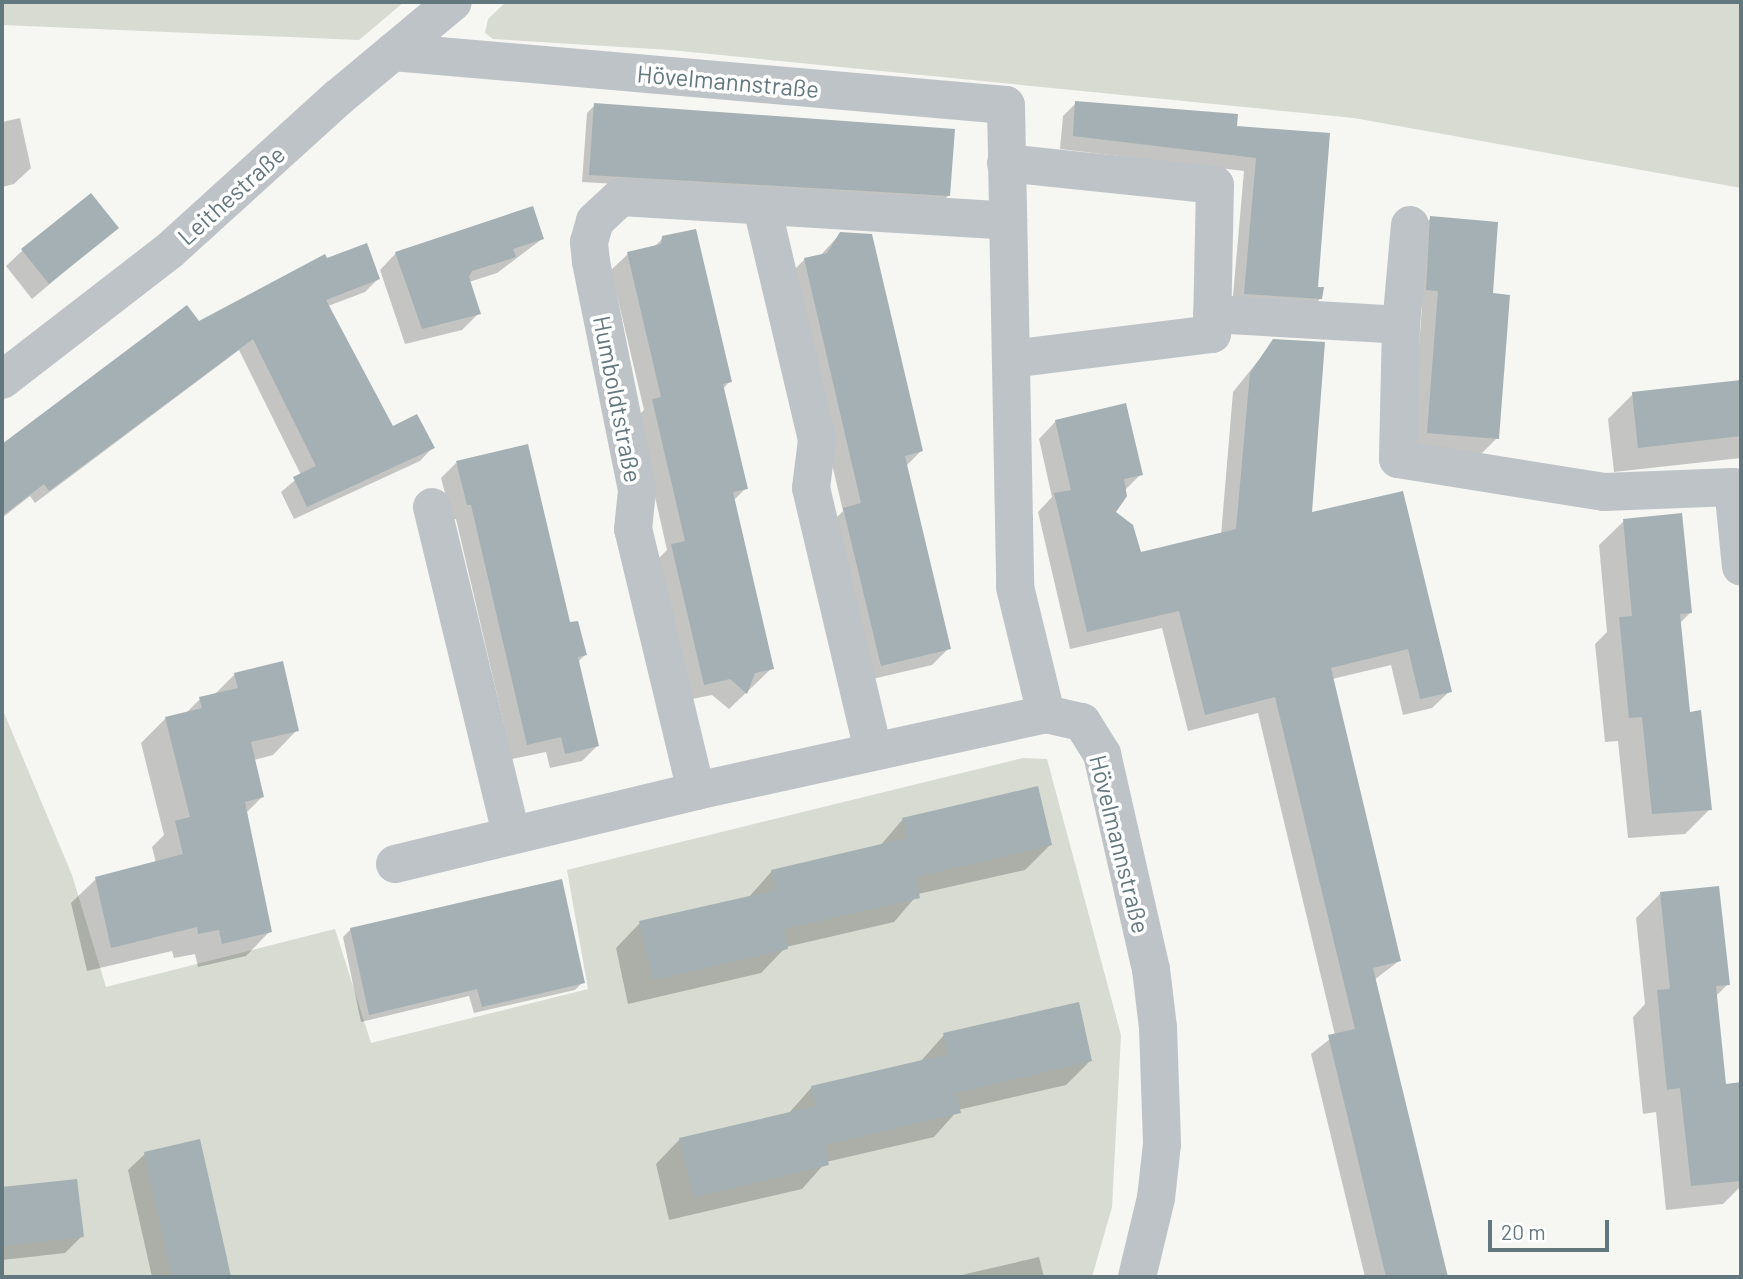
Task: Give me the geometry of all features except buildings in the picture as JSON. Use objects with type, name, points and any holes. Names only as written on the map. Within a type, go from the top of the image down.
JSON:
[{"type":"street","name":"Leithestraße","points":[[2,380],[169,251],[453,2]]},
{"type":"street","name":"Hövelmannstraße","points":[[393,52],[1006,105],[1016,587],[1046,715],[1082,722],[1102,754],[1151,970],[1158,1028],[1162,1144],[1156,1198],[1137,1277]]},
{"type":"street","points":[[1006,163],[1215,185],[1212,334],[1012,359]]},
{"type":"street","name":"Humboldtstraße","points":[[696,791],[633,529],[637,490],[589,242],[595,221],[621,197],[1008,221]]},
{"type":"street","points":[[762,207],[817,440],[811,488],[873,751]]},
{"type":"street","points":[[1410,225],[1401,325],[1398,459],[1604,492],[1733,487],[1741,567]]},
{"type":"street","points":[[1212,314],[1401,325]]},
{"type":"street","points":[[432,507],[511,834]]},
{"type":"street","points":[[395,864],[696,791],[1046,715]]},
{"type":"shaded area","points":[[2,2],[404,2],[359,40],[2,25]]},
{"type":"shaded area","points":[[506,2],[1741,2],[1741,188],[1354,118],[670,50],[493,39],[485,33],[488,19]]},
{"type":"shaded area","points":[[2,708],[72,875],[106,987],[335,929],[371,1043],[588,989],[567,870],[1023,758],[1047,759],[1121,1035],[1112,1207],[1092,1277],[2,1277]]}]
